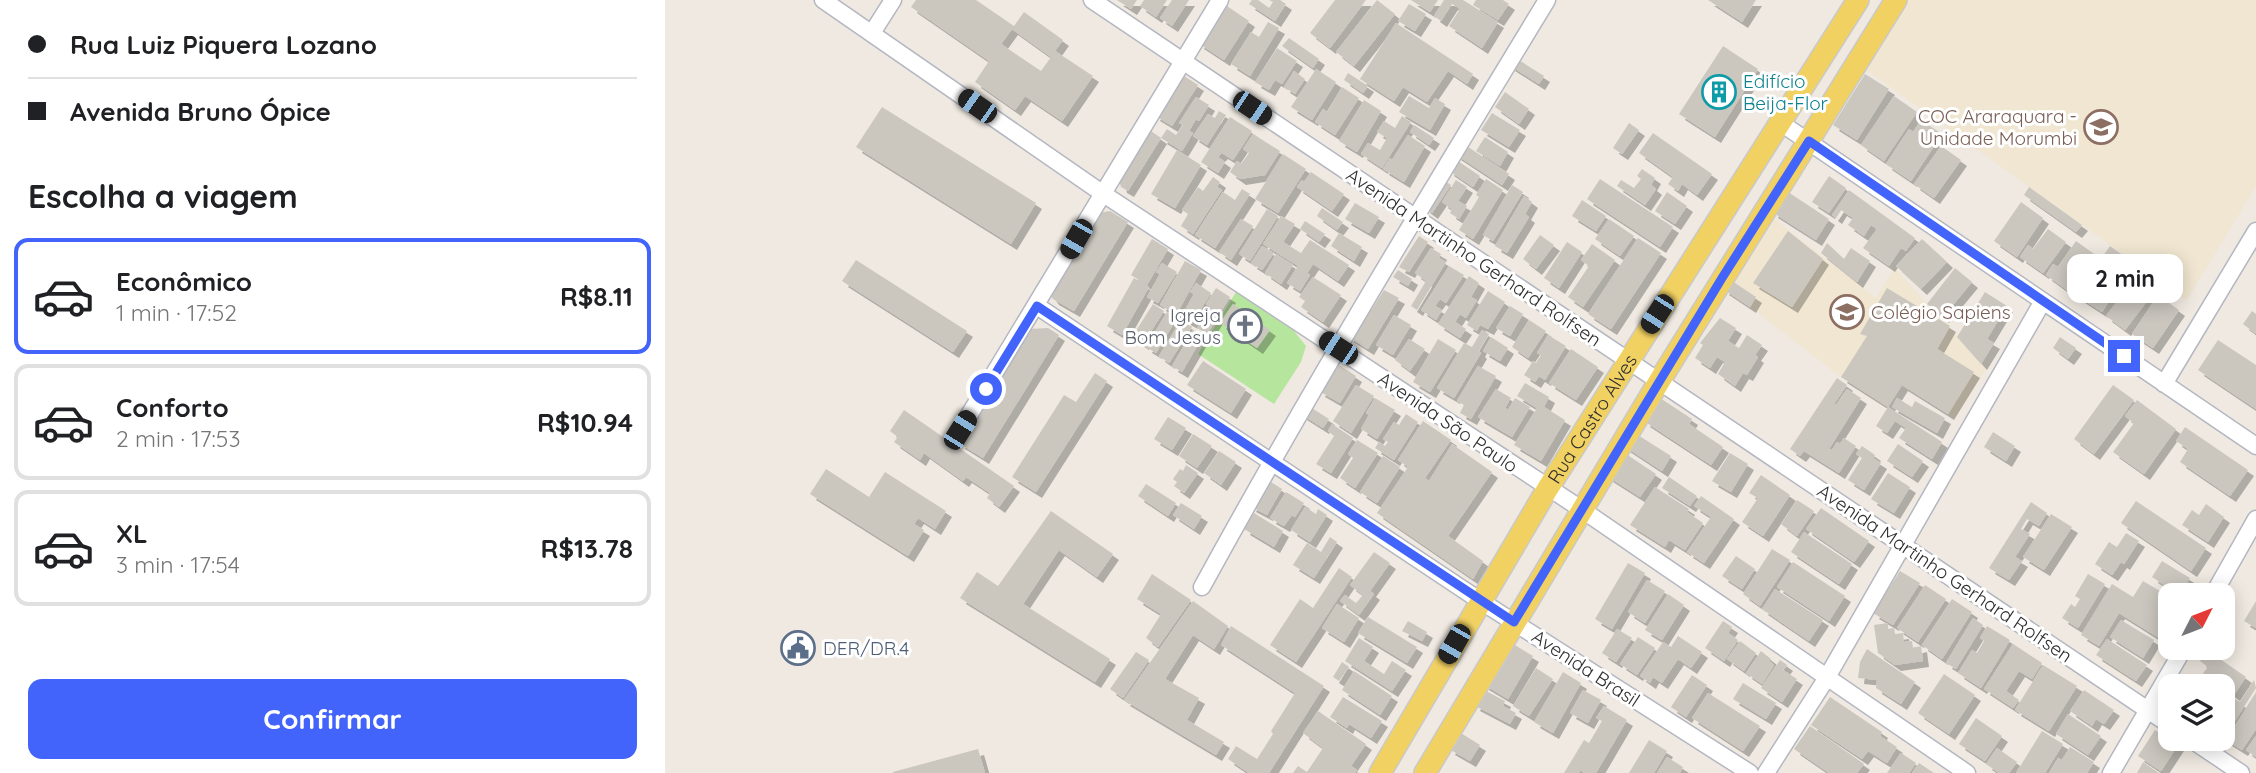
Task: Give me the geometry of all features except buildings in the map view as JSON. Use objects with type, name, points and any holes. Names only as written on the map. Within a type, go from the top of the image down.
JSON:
[{"type":"main road","name":"Rua Castro Alves","points":[[1380,773],[1479,600],[1548,488],[1858,0]]},
{"type":"main road","name":"Rua Castro Alves","points":[[1425,773],[1581,509],[1809,141],[1890,2]]},
{"type":"street","name":"Avenida São Paulo","points":[[823,0],[1102,193],[1581,509],[1967,773]]},
{"type":"street","points":[[872,33],[893,0]]},
{"type":"street","name":"Avenida Martinho Gerhard Rolfsen","points":[[1092,0],[2158,717]]},
{"type":"street","points":[[960,430],[1220,0]]},
{"type":"street","points":[[1202,587],[1271,462],[1546,0]]},
{"type":"street","points":[[1781,123],[2256,446]]},
{"type":"street","points":[[2164,384],[2256,231]]},
{"type":"street","points":[[1766,773],[1826,679],[2043,301]]},
{"type":"street","name":"Avenida Brasil","points":[[1037,306],[1479,600],[1750,773]]},
{"type":"street","points":[[2220,583],[2256,519]]},
{"type":"street","points":[[2111,773],[2177,660]]},
{"type":"street","points":[[2208,751],[2241,773]]},
{"type":"shaded area","name":"COC Araraquara - Unidade Morumbi","points":[[1908,0],[2256,0],[2256,186],[2187,300],[1865,69]]},
{"type":"shaded area","name":"Colégio Sapiens","points":[[1769,215],[1876,298],[1895,268],[1927,304],[1943,317],[1986,369],[1955,418],[1902,385],[1888,407],[1841,377],[1723,289]]},
{"type":"green space","points":[[1236,292],[1294,331],[1306,346],[1301,362],[1274,404],[1198,354]]},
{"type":"place","name":"Edifício Beija-Flor","points":[[1719,92]]},
{"type":"place","name":"COC Araraquara - Unidade Morumbi","points":[[2101,127]]},
{"type":"place","name":"Colégio Sapiens","points":[[1847,312]]},
{"type":"place","name":"Igreja Bom Jesus","points":[[1245,326]]},
{"type":"place","name":"DER/DR.4","points":[[798,648]]},
{"type":"route","points":[[986,389],[1037,306],[1514,622],[1722,278],[1809,141],[2124,356]]}]
